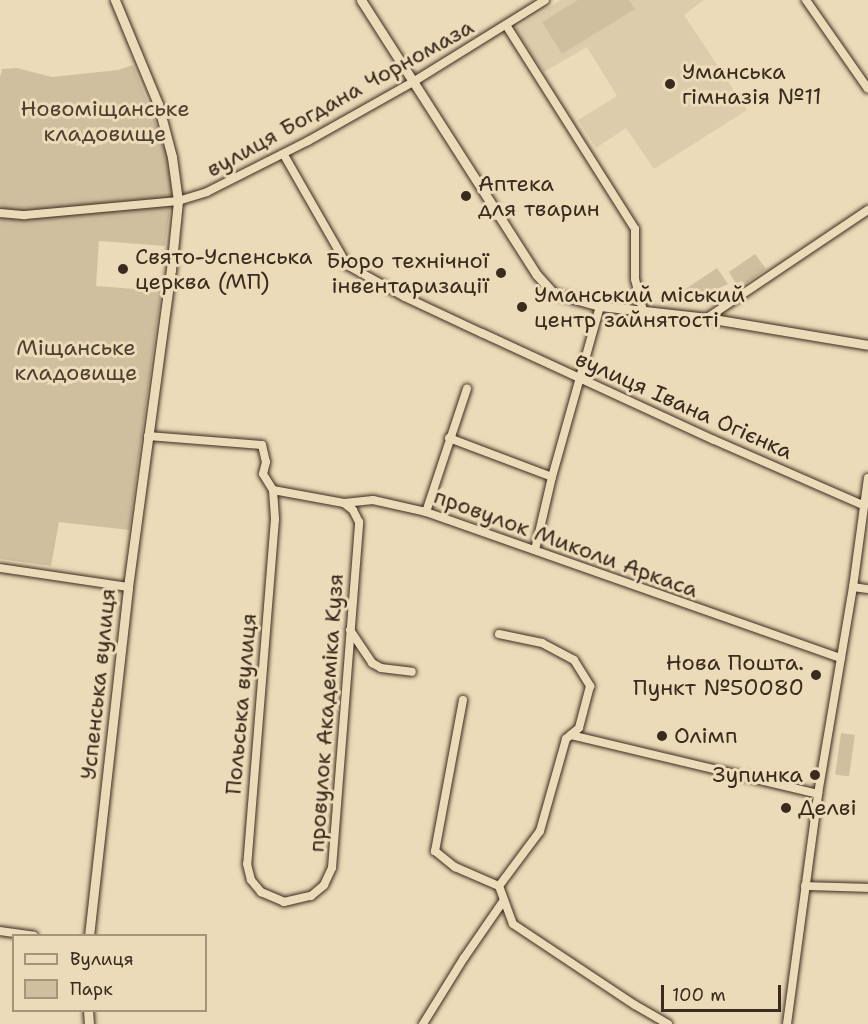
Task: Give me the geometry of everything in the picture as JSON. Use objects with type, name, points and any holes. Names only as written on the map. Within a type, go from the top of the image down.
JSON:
[{"type":"street","name":"Успенська вулиця","points":[[89,934],[128,587],[171,270],[178,201],[172,157],[158,104],[115,0]]},
{"type":"street","points":[[361,0],[546,286],[564,298],[600,306],[707,318],[868,345]]},
{"type":"street","name":"вулиця Богдана Чорномаза","points":[[0,213],[25,215],[178,201],[207,192],[284,155],[413,82],[545,0]]},
{"type":"street","points":[[806,0],[868,89]]},
{"type":"street","points":[[506,25],[635,229],[634,279],[643,312]]},
{"type":"street","name":"вулиця Івана Огієнка","points":[[284,155],[346,265],[405,297],[579,378],[863,505]]},
{"type":"street","points":[[707,318],[868,210]]},
{"type":"street","points":[[535,550],[552,477],[600,306]]},
{"type":"street","points":[[426,512],[467,389]]},
{"type":"street","points":[[148,436],[262,445],[266,462],[264,479],[273,490]]},
{"type":"street","points":[[449,438],[552,477]]},
{"type":"street","points":[[787,1024],[818,794],[853,587],[868,478]]},
{"type":"street","name":"провулок Миколи Аркаса","points":[[273,490],[344,503],[373,500],[426,512],[841,658]]},
{"type":"street","name":"Польська вулиця","points":[[273,490],[274,519],[247,864],[251,880],[261,892],[284,902]]},
{"type":"street","name":"провулок Академіка Кузя","points":[[284,902],[311,896],[324,885],[332,868],[359,522],[353,510],[344,503]]},
{"type":"street","points":[[0,568],[128,587]]},
{"type":"street","points":[[853,587],[868,589]]},
{"type":"street","points":[[350,630],[372,663],[381,668],[412,672]]},
{"type":"street","points":[[499,634],[542,643],[574,660],[590,686],[579,728],[566,739],[540,831],[499,886]]},
{"type":"street","points":[[463,700],[435,851],[455,867],[499,886],[513,924],[635,1005],[668,1024]]},
{"type":"street","points":[[571,735],[818,794]]},
{"type":"street","points":[[805,886],[868,888]]},
{"type":"street","points":[[423,1024],[504,900]]},
{"type":"street","points":[[0,931],[20,934]]},
{"type":"shaded area","name":"Уманська гімназія №11","points":[[561,0],[704,0],[684,15],[747,110],[654,169],[626,128],[596,148],[578,120],[617,96],[587,47],[544,72],[515,29]]},
{"type":"green space","points":[[578,0],[629,0],[635,9],[562,54],[542,22]]},
{"type":"green space","name":"Міщанське кладовище","points":[[133,65],[166,150],[172,191],[165,246],[99,241],[96,286],[161,291],[129,530],[59,522],[51,566],[0,559],[0,77],[2,69],[17,68],[52,77],[118,70]]},
{"type":"green space","points":[[755,254],[766,269],[746,283],[741,281],[736,284],[729,272]]},
{"type":"green space","points":[[717,268],[728,284],[682,305],[666,302]]},
{"type":"green space","points":[[841,733],[855,735],[849,777],[835,775]]},
{"type":"place","name":"Уманська гімназія №11","points":[[670,84]]},
{"type":"place","name":"Аптека для тварин","points":[[466,196]]},
{"type":"place","name":"Свято-Успенська церква (МП)","points":[[123,269]]},
{"type":"place","name":"Бюро технічної інвентаризації","points":[[501,273]]},
{"type":"place","name":"Уманський міський центр зайнятості","points":[[522,307]]},
{"type":"place","name":"Нова Пошта. Пункт №50080","points":[[816,675]]},
{"type":"place","name":"Олімп","points":[[662,736]]},
{"type":"place","name":"Зупинка","points":[[815,775]]},
{"type":"place","name":"Делві","points":[[786,808]]},
{"type":"park label","name":"Новоміщанське кладовище","points":[[105,120]]}]
